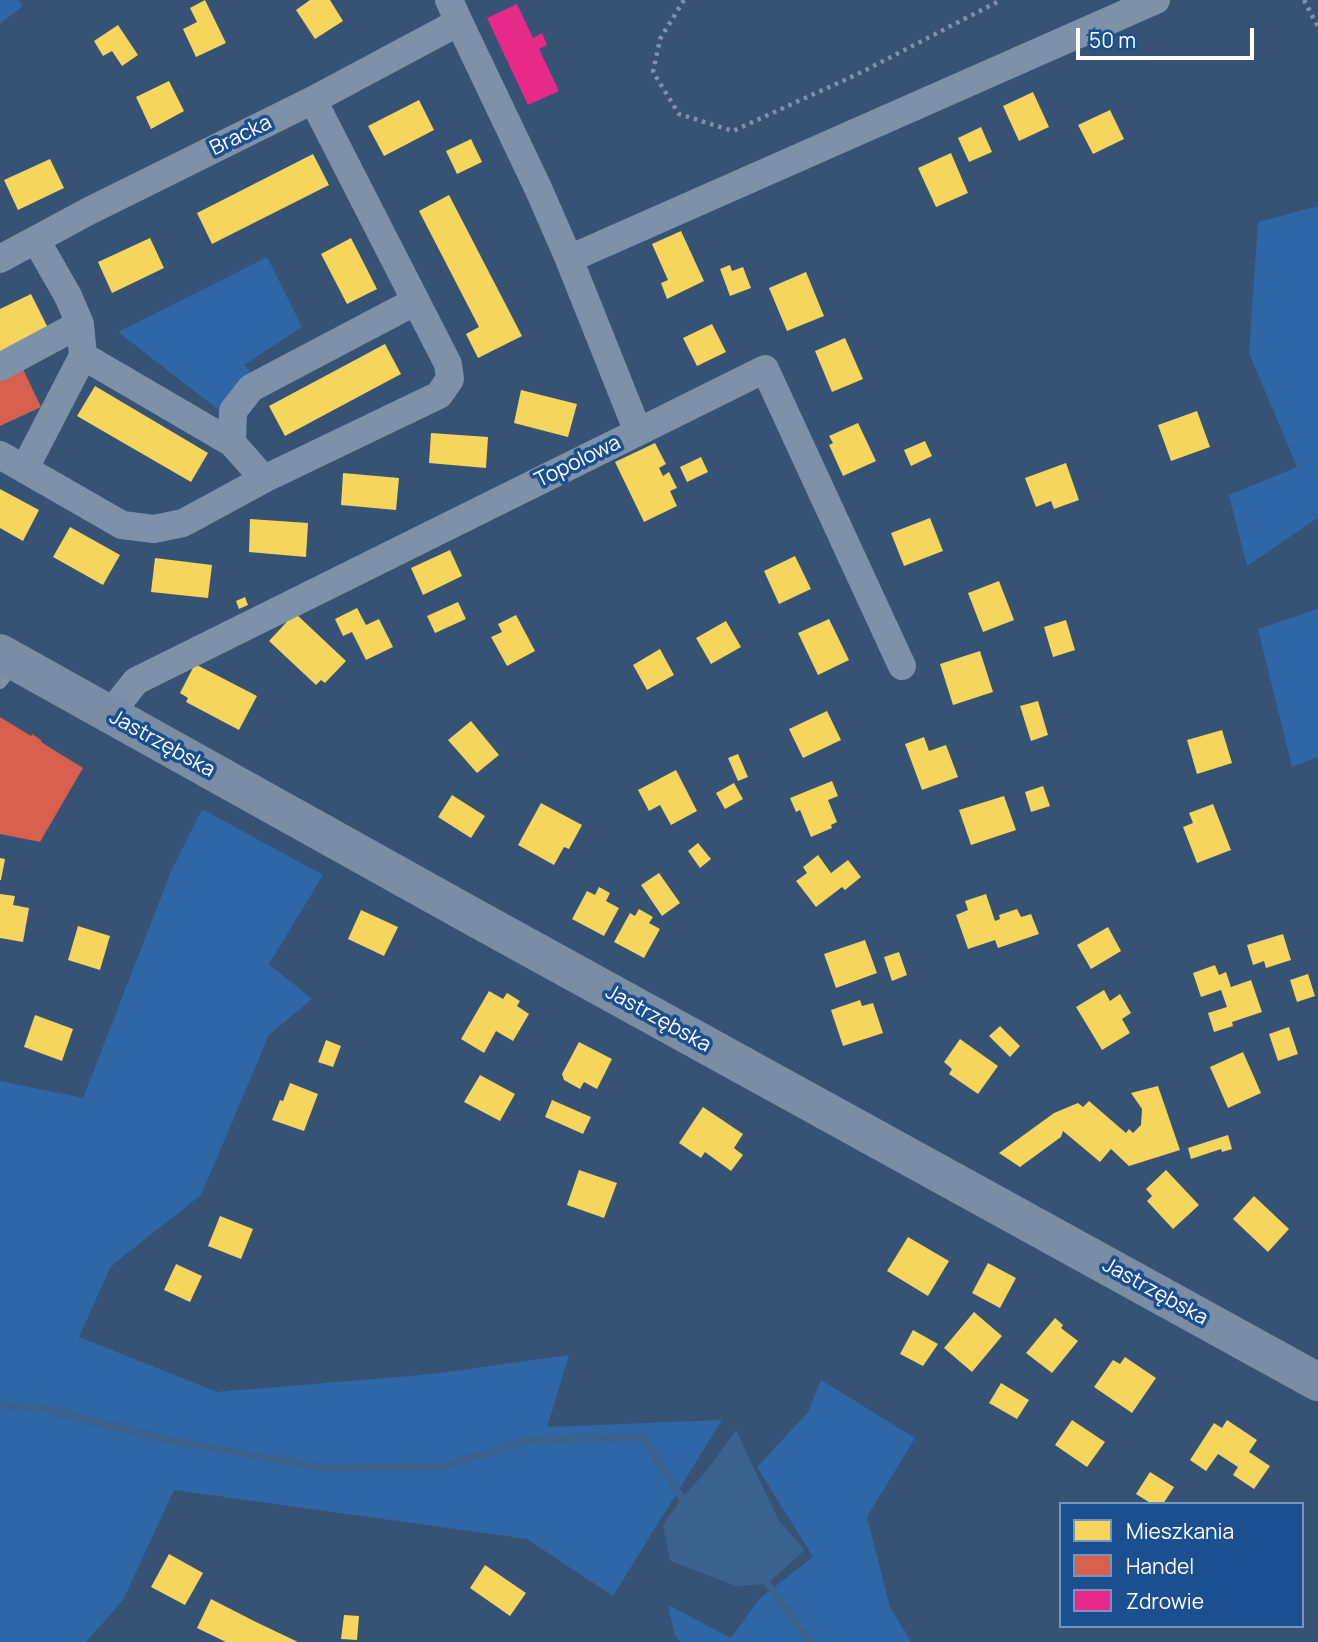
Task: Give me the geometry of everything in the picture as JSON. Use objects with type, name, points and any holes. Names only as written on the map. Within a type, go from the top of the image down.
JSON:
[{"type":"main road","name":"Jastrzębska","points":[[5,666],[109,715],[1318,1382]]},
{"type":"street","points":[[569,259],[1156,0]]},
{"type":"street","points":[[454,11],[538,188],[638,432]]},
{"type":"street","name":"Bracka","points":[[0,259],[89,211],[313,100],[454,11]]},
{"type":"street","points":[[0,455],[121,525],[154,529],[183,523],[264,479],[439,395],[450,379],[448,365],[313,100]]},
{"type":"street","points":[[24,468],[83,356],[80,324],[68,296],[36,240]]},
{"type":"street","points":[[232,443],[233,411],[251,388],[416,301]]},
{"type":"street","points":[[0,367],[80,324]]},
{"type":"street","points":[[83,356],[232,443],[264,479]]},
{"type":"street","name":"Topolowa","points":[[109,715],[136,681],[765,369],[902,666]]},
{"type":"path","points":[[684,0],[660,39],[653,72],[679,114],[733,131],[862,72],[1001,0]]},
{"type":"path","points":[[1304,0],[1318,27]]},
{"type":"shaded area","points":[[0,0],[19,0],[23,6],[0,24]]},
{"type":"shaded area","points":[[1318,206],[1318,518],[1247,566],[1229,495],[1297,467],[1249,353],[1258,222]]},
{"type":"shaded area","points":[[267,257],[302,327],[244,365],[250,371],[220,411],[118,332]]},
{"type":"shaded area","points":[[1318,609],[1318,757],[1292,767],[1258,629]]},
{"type":"shaded area","points":[[202,809],[323,875],[269,964],[312,999],[269,1035],[201,1195],[111,1266],[79,1337],[217,1392],[433,1374],[569,1355],[547,1427],[722,1420],[613,1596],[527,1539],[174,1490],[123,1600],[86,1642],[0,1642],[0,1081],[83,1098],[172,869]]},
{"type":"shaded area","points":[[821,1380],[915,1438],[867,1517],[890,1607],[911,1642],[681,1642],[675,1636],[668,1605],[731,1638],[760,1598],[813,1557],[757,1467],[808,1412]]},
{"type":"shaded area","points":[[736,1430],[779,1521],[805,1550],[767,1584],[736,1586],[670,1561],[663,1525]]},
{"type":"building: Mieszkania","points":[[205,0],[226,43],[196,57],[183,29],[197,22],[190,8]]},
{"type":"building: Mieszkania","points":[[310,0],[330,0],[343,21],[315,39],[296,10]]},
{"type":"building: Mieszkania","points":[[118,25],[138,55],[122,66],[112,51],[103,56],[94,41]]},
{"type":"building: Mieszkania","points":[[169,81],[184,111],[151,129],[136,97]]},
{"type":"building: Mieszkania","points":[[1033,92],[1049,127],[1019,141],[1003,106]]},
{"type":"building: Mieszkania","points":[[419,100],[434,130],[384,156],[368,126]]},
{"type":"building: Mieszkania","points":[[1110,110],[1124,139],[1093,154],[1078,125]]},
{"type":"building: Mieszkania","points":[[981,127],[992,152],[969,162],[958,138]]},
{"type":"building: Mieszkania","points":[[471,139],[482,162],[457,174],[446,151]]},
{"type":"building: Mieszkania","points":[[951,153],[968,193],[936,207],[918,168]]},
{"type":"building: Mieszkania","points":[[313,154],[329,185],[212,244],[197,213]]},
{"type":"building: Mieszkania","points":[[50,159],[64,188],[18,210],[4,180]]},
{"type":"building: Mieszkania","points":[[449,195],[522,336],[478,358],[466,334],[479,327],[419,211]]},
{"type":"building: Mieszkania","points":[[681,231],[704,281],[667,299],[661,283],[668,280],[652,244]]},
{"type":"building: Mieszkania","points":[[150,238],[164,268],[112,293],[98,262]]},
{"type":"building: Mieszkania","points":[[351,238],[377,289],[347,304],[321,254]]},
{"type":"building: Mieszkania","points":[[730,265],[732,271],[743,267],[751,288],[730,296],[720,269]]},
{"type":"building: Mieszkania","points":[[806,272],[824,316],[787,331],[769,288]]},
{"type":"building: Mieszkania","points":[[31,294],[49,330],[0,354],[0,309]]},
{"type":"building: Mieszkania","points":[[712,324],[726,352],[697,366],[683,338]]},
{"type":"building: Mieszkania","points":[[845,338],[863,379],[832,392],[815,351]]},
{"type":"building: Mieszkania","points":[[385,344],[401,374],[285,436],[269,406]]},
{"type":"building: Mieszkania","points":[[95,386],[208,453],[191,482],[77,416]]},
{"type":"building: Mieszkania","points":[[521,390],[577,404],[568,437],[514,423]]},
{"type":"building: Mieszkania","points":[[1197,411],[1210,447],[1171,461],[1158,425]]},
{"type":"building: Mieszkania","points":[[858,423],[876,461],[843,476],[829,445],[833,443],[829,436]]},
{"type":"building: Mieszkania","points":[[431,433],[488,437],[486,468],[429,463]]},
{"type":"building: Mieszkania","points":[[925,441],[932,456],[911,466],[904,450]]},
{"type":"building: Mieszkania","points":[[655,443],[666,464],[659,468],[663,476],[669,472],[677,488],[670,491],[677,506],[644,522],[615,462]]},
{"type":"building: Mieszkania","points":[[701,457],[708,472],[687,482],[680,467]]},
{"type":"building: Mieszkania","points":[[1066,463],[1079,500],[1054,509],[1051,501],[1036,507],[1025,478]]},
{"type":"building: Mieszkania","points":[[343,473],[399,478],[396,510],[341,505]]},
{"type":"building: Mieszkania","points":[[0,489],[39,510],[23,541],[0,528]]},
{"type":"building: Mieszkania","points":[[930,518],[943,551],[904,566],[891,533]]},
{"type":"building: Mieszkania","points":[[250,519],[308,523],[306,557],[249,552]]},
{"type":"building: Mieszkania","points":[[70,527],[120,555],[103,585],[53,557]]},
{"type":"building: Mieszkania","points":[[450,550],[462,576],[423,595],[411,568]]},
{"type":"building: Mieszkania","points":[[795,556],[811,589],[779,604],[764,571]]},
{"type":"building: Mieszkania","points":[[155,558],[212,565],[208,598],[151,592]]},
{"type":"building: Mieszkania","points":[[999,581],[1014,620],[983,632],[968,593]]},
{"type":"building: Mieszkania","points":[[245,597],[248,605],[239,609],[236,601]]},
{"type":"building: Mieszkania","points":[[458,602],[466,619],[435,633],[427,616]]},
{"type":"building: Mieszkania","points":[[357,608],[366,625],[379,619],[393,647],[366,660],[352,632],[343,636],[335,619]]},
{"type":"building: Mieszkania","points":[[295,613],[346,661],[325,683],[321,680],[316,685],[269,641]]},
{"type":"building: Mieszkania","points":[[516,615],[535,651],[507,666],[491,637],[502,632],[498,624]]},
{"type":"building: Mieszkania","points":[[829,619],[849,660],[818,675],[798,633]]},
{"type":"building: Mieszkania","points":[[1066,620],[1075,650],[1053,657],[1044,627]]},
{"type":"building: Mieszkania","points":[[726,621],[741,647],[711,664],[696,638]]},
{"type":"building: Mieszkania","points":[[660,649],[674,675],[647,690],[633,665]]},
{"type":"building: Mieszkania","points":[[980,651],[993,692],[953,705],[940,664]]},
{"type":"building: Mieszkania","points":[[195,664],[257,696],[239,730],[186,702],[188,698],[180,693]]},
{"type":"building: Mieszkania","points":[[1038,701],[1048,735],[1031,741],[1020,706]]},
{"type":"building: Mieszkania","points":[[827,711],[841,740],[803,758],[789,729]]},
{"type":"building: Mieszkania","points":[[471,721],[499,755],[477,773],[448,740]]},
{"type":"building: Mieszkania","points":[[1222,730],[1232,763],[1197,774],[1187,740]]},
{"type":"building: Mieszkania","points":[[924,737],[929,751],[946,745],[958,777],[922,790],[905,744]]},
{"type":"building: Mieszkania","points":[[738,754],[748,777],[738,781],[728,758]]},
{"type":"building: Mieszkania","points":[[676,770],[697,811],[671,825],[660,805],[649,811],[638,790]]},
{"type":"building: Mieszkania","points":[[832,781],[838,796],[828,800],[837,822],[831,825],[832,828],[811,837],[800,810],[796,812],[790,798]]},
{"type":"building: Mieszkania","points":[[734,783],[743,799],[725,809],[716,793]]},
{"type":"building: Mieszkania","points":[[1043,786],[1050,806],[1031,812],[1025,792]]},
{"type":"building: Mieszkania","points":[[452,795],[485,816],[471,838],[438,817]]},
{"type":"building: Mieszkania","points":[[1004,796],[1016,830],[971,845],[959,810]]},
{"type":"building: Mieszkania","points":[[541,803],[582,825],[569,849],[564,847],[554,865],[518,845]]},
{"type":"building: Mieszkania","points":[[1213,804],[1231,850],[1197,863],[1183,827],[1193,823],[1189,813]]},
{"type":"building: Mieszkania","points":[[698,843],[711,859],[700,868],[688,851]]},
{"type":"building: Mieszkania","points":[[818,855],[831,873],[848,860],[861,877],[845,890],[842,887],[816,907],[796,881],[807,873],[803,867]]},
{"type":"building: Mieszkania","points":[[0,858],[5,859],[1,880],[0,880]]},
{"type":"building: Mieszkania","points":[[659,873],[680,903],[662,916],[641,885]]},
{"type":"building: Mieszkania","points":[[599,887],[610,893],[606,901],[619,908],[604,936],[572,919],[587,891],[595,895]]},
{"type":"building: Mieszkania","points":[[0,894],[15,896],[13,905],[29,908],[23,942],[0,938]]},
{"type":"building: Mieszkania","points":[[986,894],[995,921],[1000,919],[999,915],[1017,909],[1021,917],[1031,914],[1039,934],[998,948],[995,940],[968,949],[956,915],[968,910],[965,901]]},
{"type":"building: Mieszkania","points":[[639,909],[653,917],[649,923],[660,929],[644,958],[614,942],[630,913],[635,916]]},
{"type":"building: Mieszkania","points":[[361,910],[398,927],[384,956],[348,939]]},
{"type":"building: Mieszkania","points":[[78,926],[110,936],[100,970],[68,960]]},
{"type":"building: Mieszkania","points":[[1108,927],[1121,951],[1091,969],[1077,945]]},
{"type":"building: Mieszkania","points":[[1283,934],[1291,960],[1266,968],[1264,961],[1253,965],[1247,945]]},
{"type":"building: Mieszkania","points":[[865,940],[877,973],[836,988],[824,954]]},
{"type":"building: Mieszkania","points":[[899,952],[907,975],[892,981],[884,957]]},
{"type":"building: Mieszkania","points":[[1215,965],[1219,975],[1226,972],[1231,987],[1251,980],[1262,1012],[1232,1022],[1233,1026],[1214,1032],[1208,1013],[1227,1007],[1221,990],[1201,997],[1193,973]]},
{"type":"building: Mieszkania","points":[[1308,974],[1315,996],[1297,1002],[1290,980]]},
{"type":"building: Mieszkania","points":[[1104,990],[1110,1001],[1120,994],[1131,1013],[1122,1019],[1130,1033],[1102,1050],[1076,1007]]},
{"type":"building: Mieszkania","points":[[489,991],[503,999],[507,993],[520,1001],[517,1006],[529,1014],[513,1041],[496,1031],[484,1053],[461,1039]]},
{"type":"building: Mieszkania","points":[[860,1000],[862,1006],[873,1003],[883,1033],[843,1046],[831,1010]]},
{"type":"building: Mieszkania","points":[[35,1015],[73,1029],[62,1061],[24,1047]]},
{"type":"building: Mieszkania","points":[[1000,1026],[1020,1046],[1010,1057],[989,1036]]},
{"type":"building: Mieszkania","points":[[1289,1027],[1298,1054],[1278,1061],[1269,1034]]},
{"type":"building: Mieszkania","points":[[960,1039],[998,1066],[978,1094],[949,1074],[952,1069],[944,1062]]},
{"type":"building: Mieszkania","points":[[326,1040],[341,1046],[333,1067],[318,1062]]},
{"type":"building: Mieszkania","points":[[579,1042],[612,1059],[597,1089],[584,1082],[580,1089],[564,1080],[562,1074]]},
{"type":"building: Mieszkania","points":[[1243,1052],[1261,1093],[1228,1108],[1210,1067]]},
{"type":"building: Mieszkania","points":[[480,1075],[515,1094],[500,1121],[464,1102]]},
{"type":"building: Mieszkania","points":[[290,1083],[318,1094],[304,1131],[272,1120]]},
{"type":"building: Mieszkania","points":[[1158,1086],[1180,1150],[1129,1166],[1111,1149],[1100,1162],[1063,1131],[1061,1137],[1020,1167],[999,1153],[1054,1113],[1078,1103],[1083,1107],[1089,1101],[1126,1133],[1129,1129],[1133,1133],[1141,1125],[1142,1109],[1131,1093]]},
{"type":"building: Mieszkania","points":[[552,1100],[591,1117],[583,1134],[545,1117]]},
{"type":"building: Mieszkania","points":[[703,1107],[743,1134],[734,1148],[743,1155],[731,1171],[705,1152],[701,1158],[679,1143]]},
{"type":"building: Mieszkania","points":[[1228,1135],[1232,1149],[1222,1152],[1221,1149],[1191,1159],[1188,1148]]},
{"type":"building: Mieszkania","points":[[579,1170],[617,1183],[604,1218],[567,1205]]},
{"type":"building: Mieszkania","points":[[1166,1170],[1199,1205],[1173,1229],[1147,1201],[1152,1196],[1146,1189]]},
{"type":"building: Mieszkania","points":[[1254,1196],[1289,1229],[1268,1252],[1233,1219]]},
{"type":"building: Mieszkania","points":[[220,1216],[253,1229],[241,1259],[208,1246]]},
{"type":"building: Mieszkania","points":[[908,1237],[949,1261],[928,1296],[887,1271]]},
{"type":"building: Mieszkania","points":[[988,1263],[1016,1278],[1000,1308],[972,1293]]},
{"type":"building: Mieszkania","points":[[176,1264],[202,1276],[190,1302],[164,1290]]},
{"type":"building: Mieszkania","points":[[974,1312],[1002,1336],[972,1372],[944,1348]]},
{"type":"building: Mieszkania","points":[[1055,1318],[1063,1325],[1061,1328],[1078,1341],[1052,1373],[1026,1353]]},
{"type":"building: Mieszkania","points":[[913,1330],[938,1344],[923,1366],[900,1354]]},
{"type":"building: Mieszkania","points":[[1125,1357],[1156,1378],[1132,1413],[1094,1387],[1113,1360],[1120,1364]]},
{"type":"building: Mieszkania","points":[[1001,1383],[1029,1400],[1017,1419],[989,1403]]},
{"type":"building: Mieszkania","points":[[1072,1420],[1105,1442],[1087,1467],[1055,1445]]},
{"type":"building: Mieszkania","points":[[1227,1420],[1257,1440],[1249,1452],[1270,1466],[1254,1489],[1233,1475],[1238,1467],[1218,1454],[1206,1471],[1190,1460],[1214,1423],[1222,1428]]},
{"type":"building: Mieszkania","points":[[1150,1472],[1174,1487],[1164,1502],[1149,1502],[1136,1494]]},
{"type":"building: Mieszkania","points":[[169,1554],[203,1573],[185,1605],[151,1587]]},
{"type":"building: Mieszkania","points":[[485,1565],[526,1593],[510,1616],[470,1588]]},
{"type":"building: Mieszkania","points":[[211,1599],[298,1642],[226,1642],[197,1628]]},
{"type":"building: Mieszkania","points":[[344,1615],[359,1616],[357,1640],[341,1639]]},
{"type":"building: Handel","points":[[23,369],[41,407],[0,426],[0,381]]},
{"type":"building: Handel","points":[[0,717],[31,736],[32,734],[83,768],[40,842],[0,834]]},
{"type":"building: Zdrowie","points":[[517,4],[533,38],[542,33],[547,45],[539,49],[559,91],[528,105],[487,18]]},
{"type":"waterway","points":[[0,1404],[45,1409],[163,1439],[321,1468],[442,1467],[526,1441],[641,1436],[682,1498]]},
{"type":"waterway","points":[[768,1584],[810,1642]]}]
